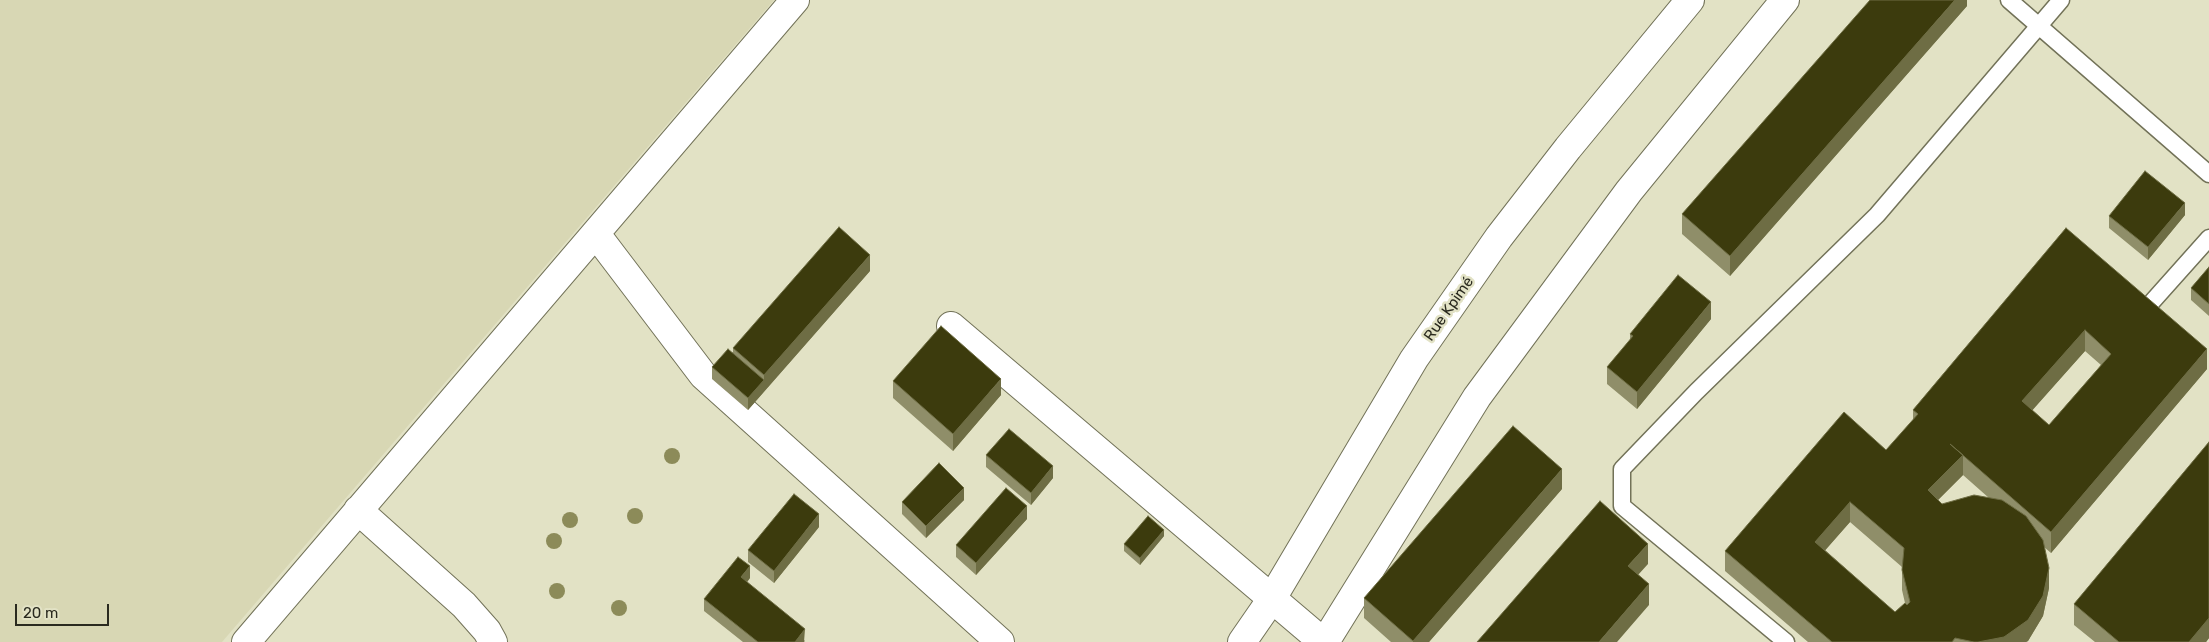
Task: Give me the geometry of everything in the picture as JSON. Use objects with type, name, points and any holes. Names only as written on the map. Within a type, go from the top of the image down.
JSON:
[{"type":"street","points":[[246,642],[795,0]]},
{"type":"street","name":"Rue Kpimé","points":[[1242,642],[1271,600],[1414,359],[1499,237],[1550,170],[1690,0]]},
{"type":"street","points":[[951,326],[1271,600],[1324,642],[1477,397],[1629,191],[1785,0]]},
{"type":"street","points":[[596,234],[687,357],[703,375],[1000,642]]},
{"type":"street","points":[[358,510],[464,605],[487,631],[493,642]]},
{"type":"lane","points":[[2009,0],[2209,174]]},
{"type":"lane","points":[[1786,642],[1622,506],[1622,469],[1696,392],[1877,215],[2061,0]]},
{"type":"lane","points":[[2151,303],[2209,238]]},
{"type":"shaded area","points":[[0,0],[774,0],[222,642],[0,642]]},
{"type":"building","points":[[1870,0],[1955,0],[1730,256],[1682,214]]},
{"type":"building","points":[[2145,171],[2185,203],[2148,247],[2109,216]]},
{"type":"building","points":[[839,227],[870,255],[764,375],[733,348]]},
{"type":"building","points":[[2066,228],[2207,349],[2051,532],[1963,455],[1928,490],[1942,504],[1974,495],[2002,500],[2026,516],[2043,540],[2049,568],[2043,596],[2028,620],[2004,637],[1978,642],[1955,638],[1952,642],[1832,642],[1725,551],[1844,412],[1886,450],[1918,414],[1913,410]],"holes":[[[2085,330],[2111,354],[2049,425],[2022,401]],[[1850,502],[1904,548],[1902,570],[1910,602],[1907,605],[1905,603],[1895,612],[1815,542]]]},
{"type":"building","points":[[2209,267],[2209,304],[2191,288]]},
{"type":"building","points":[[1678,275],[1711,302],[1637,392],[1607,367],[1633,336],[1630,334]]},
{"type":"building","points":[[941,326],[1001,379],[953,434],[893,381]]},
{"type":"building","points":[[728,349],[764,380],[748,398],[712,367]]},
{"type":"building","points":[[1513,426],[1562,469],[1413,641],[1364,598]]},
{"type":"building","points":[[1009,429],[1053,466],[1031,493],[986,455]]},
{"type":"building","points":[[2209,442],[2209,618],[2189,642],[2119,642],[2074,604]]},
{"type":"building","points":[[939,463],[964,488],[926,526],[902,502]]},
{"type":"building","points":[[1006,488],[1027,506],[976,563],[956,545]]},
{"type":"building","points":[[794,494],[819,514],[774,571],[748,550]]},
{"type":"building","points":[[1600,501],[1648,544],[1628,566],[1649,584],[1599,642],[1477,642]]},
{"type":"building","points":[[1148,516],[1164,530],[1140,558],[1124,544]]},
{"type":"building","points":[[738,557],[750,566],[741,577],[805,629],[795,642],[758,642],[704,599]]}]
